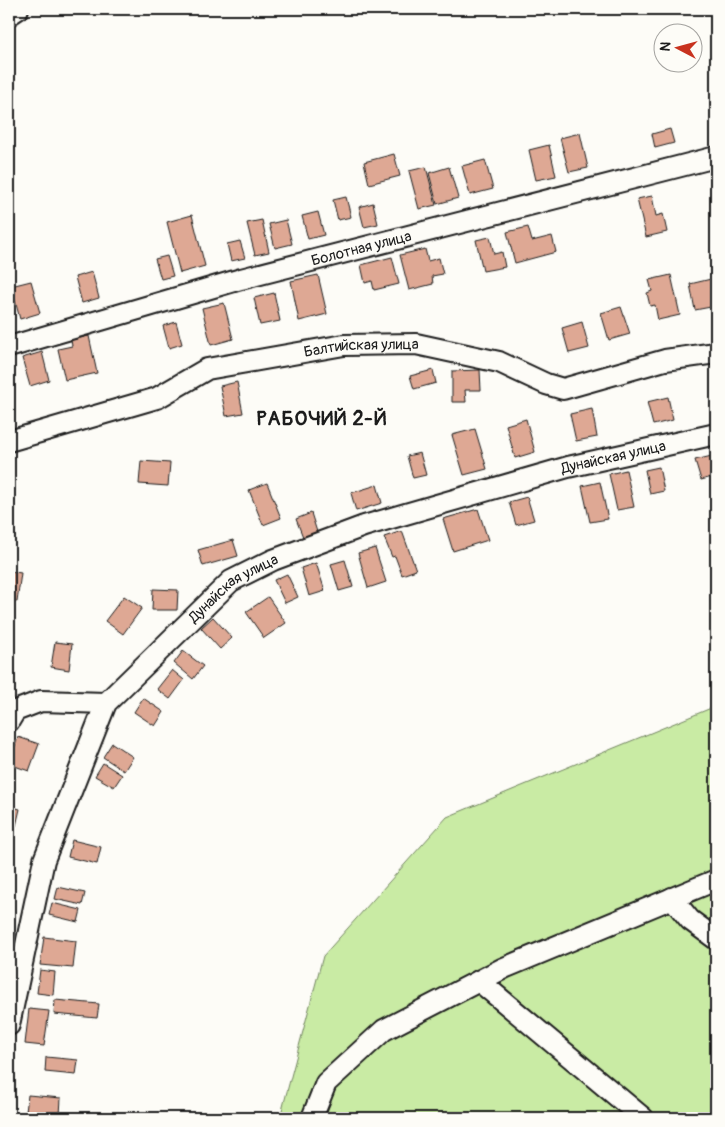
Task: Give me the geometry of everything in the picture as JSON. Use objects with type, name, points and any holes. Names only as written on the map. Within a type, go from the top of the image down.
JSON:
[{"type":"street","points":[[9,15],[18,9]]},
{"type":"street","name":"Болотная улица","points":[[9,347],[241,279],[716,157]]},
{"type":"street","name":"Балтийская улица","points":[[9,441],[158,398],[207,369],[344,345],[416,344],[499,362],[546,384],[563,389],[665,360],[716,353]]},
{"type":"street","name":"Дунайская улица","points":[[9,1025],[44,860],[106,703],[231,581],[273,560],[364,526],[559,470],[716,434]]},
{"type":"street","points":[[9,721],[15,711],[41,701],[106,703]]},
{"type":"street","points":[[318,1116],[326,1082],[384,1030],[504,968],[716,880]]},
{"type":"street","points":[[672,898],[690,920],[716,939]]},
{"type":"street","points":[[479,981],[643,1118]]},
{"type":"green space","points":[[716,706],[716,1118],[280,1118],[323,956],[447,817]]},
{"type":"building","points":[[670,129],[674,143],[655,148],[652,134]]},
{"type":"building","points":[[580,133],[588,168],[569,172],[560,138]]},
{"type":"building","points":[[549,145],[556,176],[536,180],[529,150]]},
{"type":"building","points":[[394,154],[400,176],[369,184],[364,162]]},
{"type":"building","points":[[485,160],[493,189],[470,195],[462,166]]},
{"type":"building","points":[[426,167],[436,205],[419,209],[409,171]]},
{"type":"building","points":[[449,167],[458,198],[437,204],[429,173]]},
{"type":"building","points":[[652,196],[656,216],[663,214],[667,232],[646,237],[637,199]]},
{"type":"building","points":[[346,197],[351,217],[338,220],[333,200]]},
{"type":"building","points":[[373,203],[378,224],[364,227],[359,207]]},
{"type":"building","points":[[318,212],[324,235],[308,239],[302,216]]},
{"type":"building","points":[[192,215],[205,266],[180,273],[167,222]]},
{"type":"building","points":[[262,220],[269,252],[255,255],[247,223]]},
{"type":"building","points":[[286,220],[292,244],[275,248],[269,224]]},
{"type":"building","points":[[528,227],[532,241],[552,236],[556,252],[515,263],[507,232]]},
{"type":"building","points":[[490,237],[494,254],[502,252],[505,267],[483,271],[476,240]]},
{"type":"building","points":[[240,241],[245,258],[231,261],[227,244]]},
{"type":"building","points":[[425,249],[428,261],[439,258],[443,274],[432,276],[433,284],[409,290],[400,255]]},
{"type":"building","points":[[167,256],[173,276],[161,279],[155,259]]},
{"type":"building","points":[[392,257],[399,284],[374,290],[372,281],[365,283],[361,265]]},
{"type":"building","points":[[92,272],[99,298],[82,303],[75,277]]},
{"type":"building","points":[[318,275],[327,314],[299,321],[291,281]]},
{"type":"building","points":[[671,275],[680,315],[658,320],[655,305],[650,306],[647,293],[652,291],[649,280]]},
{"type":"building","points":[[711,279],[716,306],[695,310],[690,284]]},
{"type":"building","points":[[31,281],[40,313],[20,319],[11,286]]},
{"type":"building","points":[[274,293],[280,321],[260,325],[254,298]]},
{"type":"building","points":[[224,303],[233,339],[211,345],[202,308]]},
{"type":"building","points":[[621,307],[630,334],[609,340],[601,313]]},
{"type":"building","points":[[176,322],[182,344],[169,348],[163,326]]},
{"type":"building","points":[[582,322],[589,348],[569,353],[562,328]]},
{"type":"building","points":[[89,336],[97,373],[65,380],[58,349],[72,346],[71,340]]},
{"type":"building","points":[[42,352],[49,380],[30,386],[22,358]]},
{"type":"building","points":[[433,370],[436,383],[414,389],[410,376]]},
{"type":"building","points":[[480,370],[481,390],[465,390],[466,402],[452,402],[452,371]]},
{"type":"building","points":[[237,382],[243,413],[226,416],[220,386]]},
{"type":"building","points":[[668,397],[673,420],[653,425],[647,402]]},
{"type":"building","points":[[592,409],[597,437],[576,441],[570,414]]},
{"type":"building","points":[[526,419],[535,452],[515,458],[506,425]]},
{"type":"building","points":[[475,429],[487,469],[464,475],[452,435]]},
{"type":"building","points":[[420,453],[426,475],[413,478],[407,456]]},
{"type":"building","points":[[716,455],[716,476],[701,480],[695,460]]},
{"type":"building","points":[[141,461],[170,463],[168,486],[139,484]]},
{"type":"building","points":[[659,467],[664,491],[650,494],[645,470]]},
{"type":"building","points":[[626,470],[634,507],[617,510],[609,474]]},
{"type":"building","points":[[600,482],[608,519],[590,522],[582,486]]},
{"type":"building","points":[[267,483],[281,518],[263,525],[249,490]]},
{"type":"building","points":[[377,485],[382,503],[356,511],[351,493]]},
{"type":"building","points":[[527,497],[534,520],[516,525],[509,502]]},
{"type":"building","points":[[478,509],[488,540],[453,551],[443,519]]},
{"type":"building","points":[[311,513],[317,532],[303,537],[296,519]]},
{"type":"building","points":[[402,531],[416,570],[402,575],[395,556],[392,557],[384,537]]},
{"type":"building","points":[[233,540],[238,556],[203,566],[198,550]]},
{"type":"building","points":[[375,548],[386,582],[368,588],[358,553]]},
{"type":"building","points":[[345,560],[353,587],[339,591],[331,564]]},
{"type":"building","points":[[316,563],[325,591],[309,596],[301,568]]},
{"type":"building","points":[[9,571],[21,573],[17,602],[9,600]]},
{"type":"building","points":[[287,574],[298,597],[285,603],[274,580]]},
{"type":"building","points":[[153,589],[178,590],[177,610],[152,610]]},
{"type":"building","points":[[124,596],[142,608],[123,634],[105,621]]},
{"type":"building","points":[[268,597],[286,623],[264,638],[246,612]]},
{"type":"building","points":[[213,617],[232,638],[220,649],[201,628]]},
{"type":"building","points":[[55,642],[72,644],[69,670],[51,667]]},
{"type":"building","points":[[183,651],[203,666],[193,679],[174,663]]},
{"type":"building","points":[[172,670],[184,680],[170,699],[157,689]]},
{"type":"building","points":[[143,698],[164,712],[155,726],[134,712]]},
{"type":"building","points":[[18,737],[39,744],[29,771],[9,764]]},
{"type":"building","points":[[112,743],[133,757],[124,771],[103,757]]},
{"type":"building","points":[[103,763],[122,775],[114,787],[95,776]]},
{"type":"building","points":[[9,806],[20,809],[16,826],[9,824]]},
{"type":"building","points":[[72,840],[101,847],[97,864],[68,857]]},
{"type":"building","points":[[58,887],[85,893],[82,905],[55,899]]},
{"type":"building","points":[[52,903],[81,910],[78,922],[49,915]]},
{"type":"building","points":[[44,937],[76,941],[73,968],[40,965]]},
{"type":"building","points":[[40,970],[55,972],[53,995],[37,993]]},
{"type":"building","points":[[55,1000],[99,1004],[97,1018],[54,1014]]},
{"type":"building","points":[[29,1009],[49,1011],[44,1046],[25,1044]]},
{"type":"building","points":[[46,1057],[78,1060],[76,1075],[45,1072]]},
{"type":"building","points":[[28,1095],[61,1098],[60,1115],[26,1112]]},
{"type":"district","name":"РАБОЧИЙ 2‑Й","points":[[322,418]]}]
